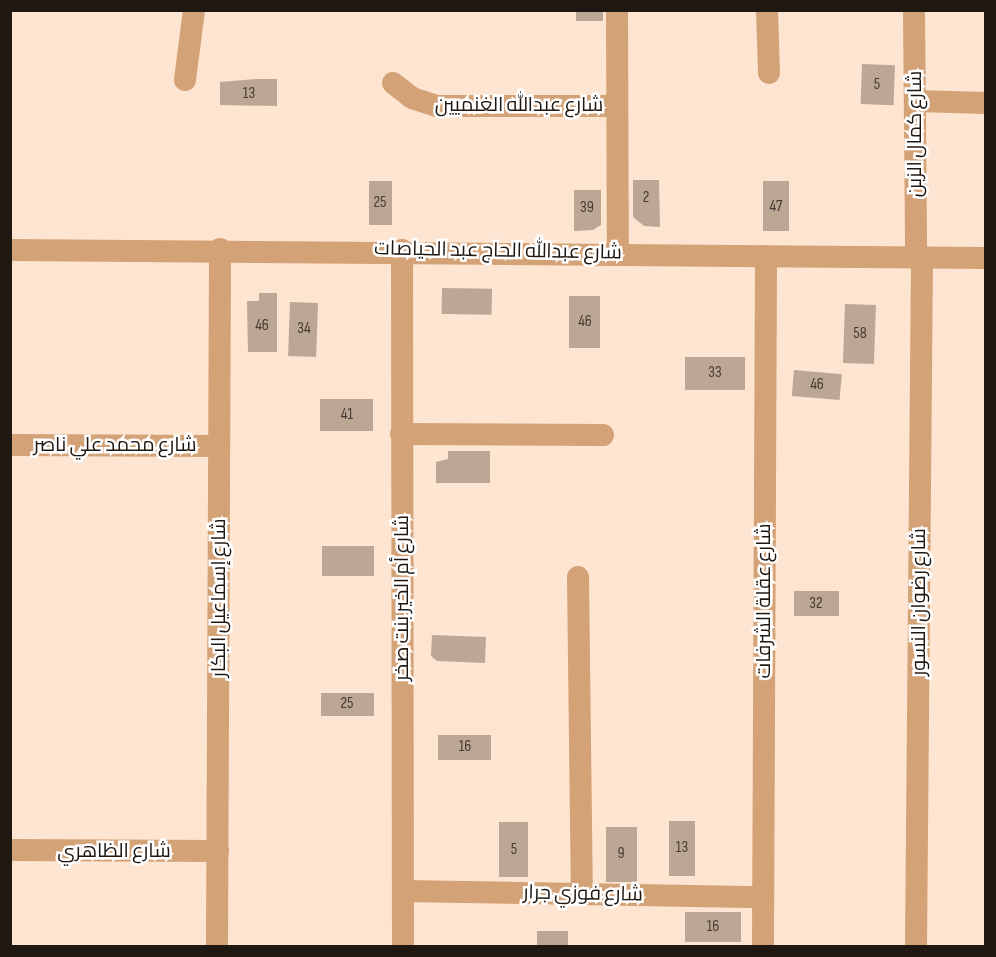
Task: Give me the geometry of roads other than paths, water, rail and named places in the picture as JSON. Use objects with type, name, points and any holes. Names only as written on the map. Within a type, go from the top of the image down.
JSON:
[{"type":"street","points":[[185,80],[194,10]]},
{"type":"street","points":[[617,10],[618,252]]},
{"type":"street","points":[[767,10],[769,73]]},
{"type":"street","name":"شارع كمال الزبن","points":[[914,10],[919,257]]},
{"type":"street","name":"شارع عبدالله الغنميين","points":[[393,83],[412,98],[437,106],[616,106]]},
{"type":"street","points":[[915,101],[986,103]]},
{"type":"street","name":"شارع إسماعيل البكار","points":[[217,946],[220,249]]},
{"type":"street","name":"شارع عبدالله الحاج عبد الحياصات","points":[[10,250],[402,250],[986,258]]},
{"type":"street","name":"شارع أم الخير بنت صخر","points":[[402,250],[403,946]]},
{"type":"street","name":"شارع عقلة الشرفات","points":[[763,946],[766,256]]},
{"type":"street","name":"شارع رضوان النسور","points":[[916,946],[919,257]]},
{"type":"street","points":[[401,434],[603,435]]},
{"type":"street","name":"شارع محمد علي ناصر","points":[[10,445],[219,446]]},
{"type":"street","points":[[578,577],[582,894]]},
{"type":"street","name":"شارع الظاهري","points":[[10,850],[218,851]]},
{"type":"street","name":"شارع فوزي جرار","points":[[403,891],[763,897]]}]
